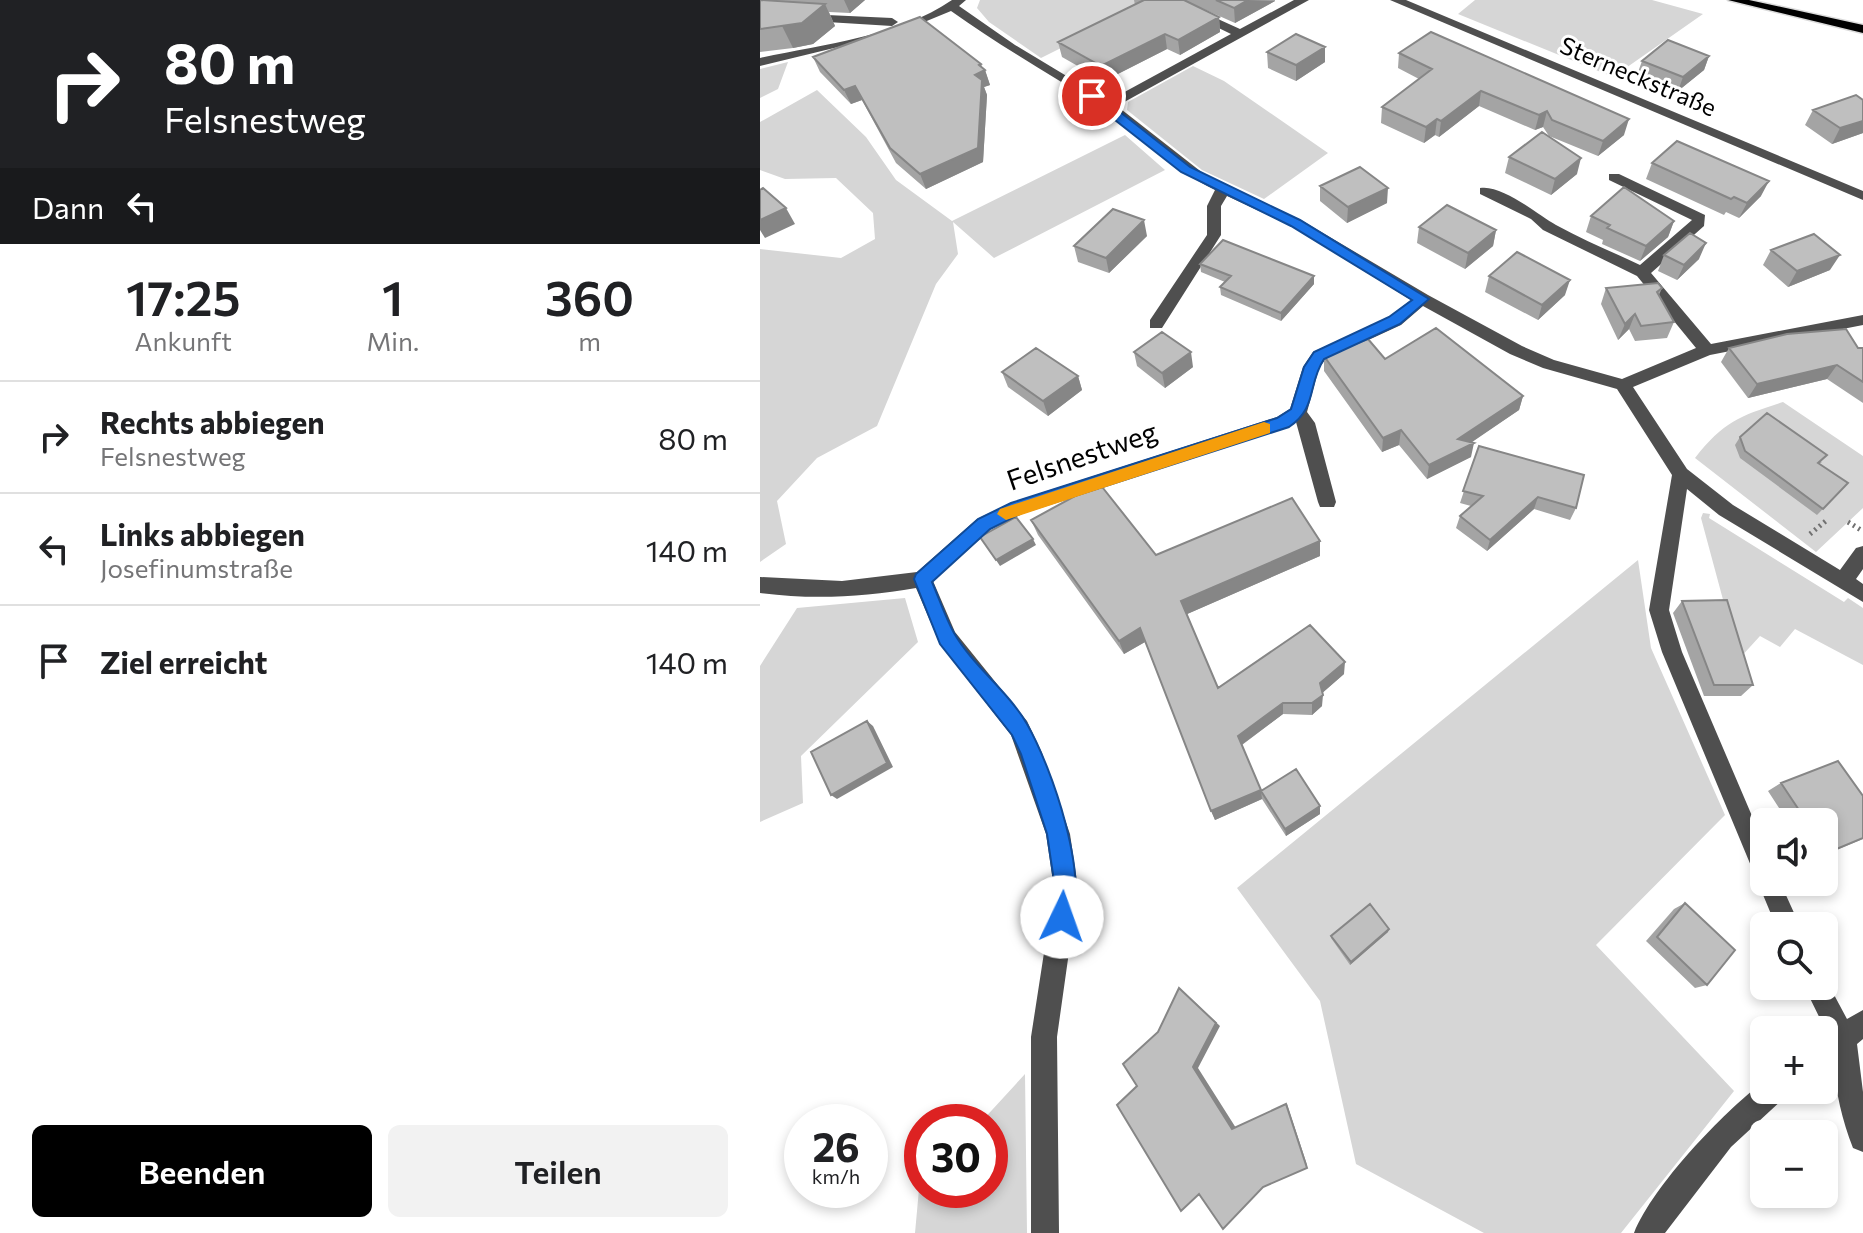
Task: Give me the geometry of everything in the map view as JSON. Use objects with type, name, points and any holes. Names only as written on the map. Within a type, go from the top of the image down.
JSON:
[{"type":"main road","points":[[1734,0],[1863,29]]},
{"type":"street","points":[[1167,0],[1241,34]]},
{"type":"street","points":[[1108,106],[1303,0]]},
{"type":"street","name":"Sterneckstraße","points":[[1396,0],[1863,196]]},
{"type":"street","points":[[760,62],[920,22],[956,3],[1011,48],[1108,106],[1185,170],[1296,223],[1422,299],[1516,350],[1549,364],[1623,385],[1707,350],[1863,320]]},
{"type":"street","points":[[760,15],[798,20],[920,22]]},
{"type":"street","points":[[1614,177],[1700,218],[1699,223],[1642,272]]},
{"type":"street","points":[[1156,324],[1214,235],[1214,206],[1223,189]]},
{"type":"street","points":[[1485,191],[1536,216],[1548,227],[1642,272],[1707,350]]},
{"type":"street","points":[[1327,502],[1306,423],[1298,413],[1311,367],[1319,356],[1395,321],[1422,299]]},
{"type":"street","points":[[1623,385],[1681,474],[1747,523],[1863,594]]},
{"type":"street","name":"Felsnestweg","points":[[922,579],[984,524],[1017,508],[1283,422],[1298,413]]},
{"type":"street","points":[[1681,474],[1659,610],[1672,652],[1750,839]]},
{"type":"street","points":[[1844,580],[1863,554]]},
{"type":"street","points":[[760,585],[825,591],[869,589],[922,579],[947,638],[1019,728],[1031,753],[1058,834],[1066,888],[1044,1037],[1045,1233]]},
{"type":"street","points":[[1824,1000],[1844,1039],[1850,1095],[1863,1138]]},
{"type":"street","points":[[1648,1233],[1666,1207],[1754,1104]]},
{"type":"path","points":[[1848,522],[1860,529]]},
{"type":"shaded area","points":[[980,0],[1157,0],[1041,58],[989,22],[977,8]]},
{"type":"shaded area","points":[[1475,0],[1652,0],[1703,14],[1613,77],[1458,14]]},
{"type":"shaded area","points":[[788,62],[778,89],[760,98],[760,69]]},
{"type":"shaded area","points":[[1193,66],[1224,81],[1328,153],[1264,199],[1202,170],[1127,110],[1128,102]]},
{"type":"shaded area","points":[[817,90],[866,137],[896,180],[952,221],[1125,135],[1165,170],[994,258],[953,222],[958,254],[936,284],[877,426],[817,458],[777,501],[786,544],[760,562],[760,249],[841,258],[875,239],[873,213],[836,178],[785,179],[760,170],[760,122]]},
{"type":"shaded area","points":[[1783,402],[1863,456],[1863,508],[1816,552],[1695,458],[1734,421]]},
{"type":"shaded area","points":[[1703,513],[1710,514],[1709,518],[1844,602],[1848,598],[1863,608],[1863,665],[1795,629],[1780,647],[1760,636],[1739,659],[1701,518]]},
{"type":"shaded area","points":[[1638,560],[1651,648],[1725,815],[1596,945],[1734,1091],[1621,1233],[1484,1233],[1356,1164],[1320,1001],[1237,888]]},
{"type":"shaded area","points":[[905,598],[918,642],[801,756],[803,803],[760,822],[760,666],[797,608]]},
{"type":"shaded area","points":[[1025,1074],[1027,1233],[915,1233],[917,1208],[1008,1208],[1008,1104],[998,1104]]},
{"type":"building","points":[[760,0],[825,4],[802,23],[760,29]]},
{"type":"building","points":[[1144,0],[1184,0],[1219,17],[1178,40],[1165,34],[1101,66],[1058,42]]},
{"type":"building","points":[[1216,0],[1248,0],[1234,8]]},
{"type":"building","points":[[920,17],[985,70],[975,75],[982,80],[978,148],[920,174],[890,148],[855,86],[844,90],[813,57]]},
{"type":"building","points":[[1431,32],[1629,119],[1603,141],[1552,120],[1547,111],[1539,115],[1481,91],[1441,121],[1437,119],[1426,127],[1382,107],[1432,69],[1399,53]]},
{"type":"building","points":[[1296,34],[1325,47],[1296,65],[1267,52]]},
{"type":"building","points":[[1668,40],[1709,56],[1683,77],[1642,61]]},
{"type":"building","points":[[1856,95],[1863,100],[1863,121],[1840,128],[1813,110]]},
{"type":"building","points":[[1542,132],[1581,158],[1555,179],[1509,157]]},
{"type":"building","points":[[1677,141],[1769,181],[1747,203],[1734,197],[1731,199],[1652,163]]},
{"type":"building","points":[[1360,167],[1388,188],[1348,207],[1320,186]]},
{"type":"building","points":[[1624,187],[1674,221],[1646,246],[1607,228],[1610,225],[1591,216]]},
{"type":"building","points":[[763,188],[786,208],[760,220],[760,190]]},
{"type":"building","points":[[1447,205],[1496,230],[1468,253],[1419,227]]},
{"type":"building","points":[[1113,209],[1144,220],[1106,258],[1074,246]]},
{"type":"building","points":[[1690,233],[1706,243],[1684,265],[1664,255]]},
{"type":"building","points":[[1814,234],[1840,255],[1797,271],[1771,250]]},
{"type":"building","points":[[1223,240],[1314,276],[1281,313],[1220,287],[1231,276],[1200,264]]},
{"type":"building","points":[[1517,252],[1570,280],[1542,305],[1489,276]]},
{"type":"building","points":[[1658,283],[1662,288],[1657,292],[1674,322],[1641,326],[1635,314],[1625,324],[1606,288]]},
{"type":"building","points":[[1436,328],[1523,396],[1458,439],[1474,443],[1429,465],[1401,430],[1383,438],[1324,356],[1368,339],[1385,359]]},
{"type":"building","points":[[1846,329],[1858,348],[1863,348],[1863,382],[1837,365],[1757,384],[1729,348],[1787,334]]},
{"type":"building","points":[[1162,332],[1191,352],[1162,373],[1134,352]]},
{"type":"building","points":[[1036,348],[1078,376],[1043,401],[1002,372]]},
{"type":"building","points":[[1767,413],[1827,455],[1818,463],[1848,483],[1823,509],[1745,451],[1740,437]]},
{"type":"building","points":[[1479,446],[1584,475],[1576,508],[1538,497],[1490,540],[1460,516],[1483,496],[1463,491]]},
{"type":"building","points":[[1099,483],[1156,555],[1292,498],[1320,541],[1181,601],[1218,688],[1310,625],[1345,662],[1320,683],[1323,695],[1312,703],[1283,703],[1238,736],[1261,790],[1211,811],[1140,628],[1119,641],[1031,520]]},
{"type":"building","points":[[1016,517],[1033,539],[996,560],[980,537]]},
{"type":"building","points":[[1727,600],[1753,685],[1714,685],[1682,601]]},
{"type":"building","points":[[867,721],[887,763],[831,795],[811,752]]},
{"type":"building","points":[[1838,761],[1863,796],[1863,838],[1838,848],[1838,808],[1798,808],[1781,783]]},
{"type":"building","points":[[1296,769],[1320,806],[1285,829],[1261,791]]},
{"type":"building","points":[[1685,903],[1735,950],[1707,985],[1657,937]]},
{"type":"building","points":[[1370,904],[1389,929],[1351,962],[1331,936]]},
{"type":"building","points":[[1179,988],[1216,1023],[1193,1067],[1232,1129],[1286,1104],[1307,1168],[1263,1187],[1223,1229],[1199,1194],[1181,1211],[1117,1105],[1137,1086],[1123,1064],[1158,1032]]},
{"type":"slow traffic","points":[[1006,514],[1264,428]]},
{"type":"route","points":[[1062,917],[1066,888],[1058,834],[1031,753],[1019,728],[947,638],[922,579],[984,524],[1017,508],[1283,422],[1298,413],[1311,367],[1319,356],[1336,345],[1395,321],[1422,299],[1296,223],[1185,170],[1092,96]]}]
